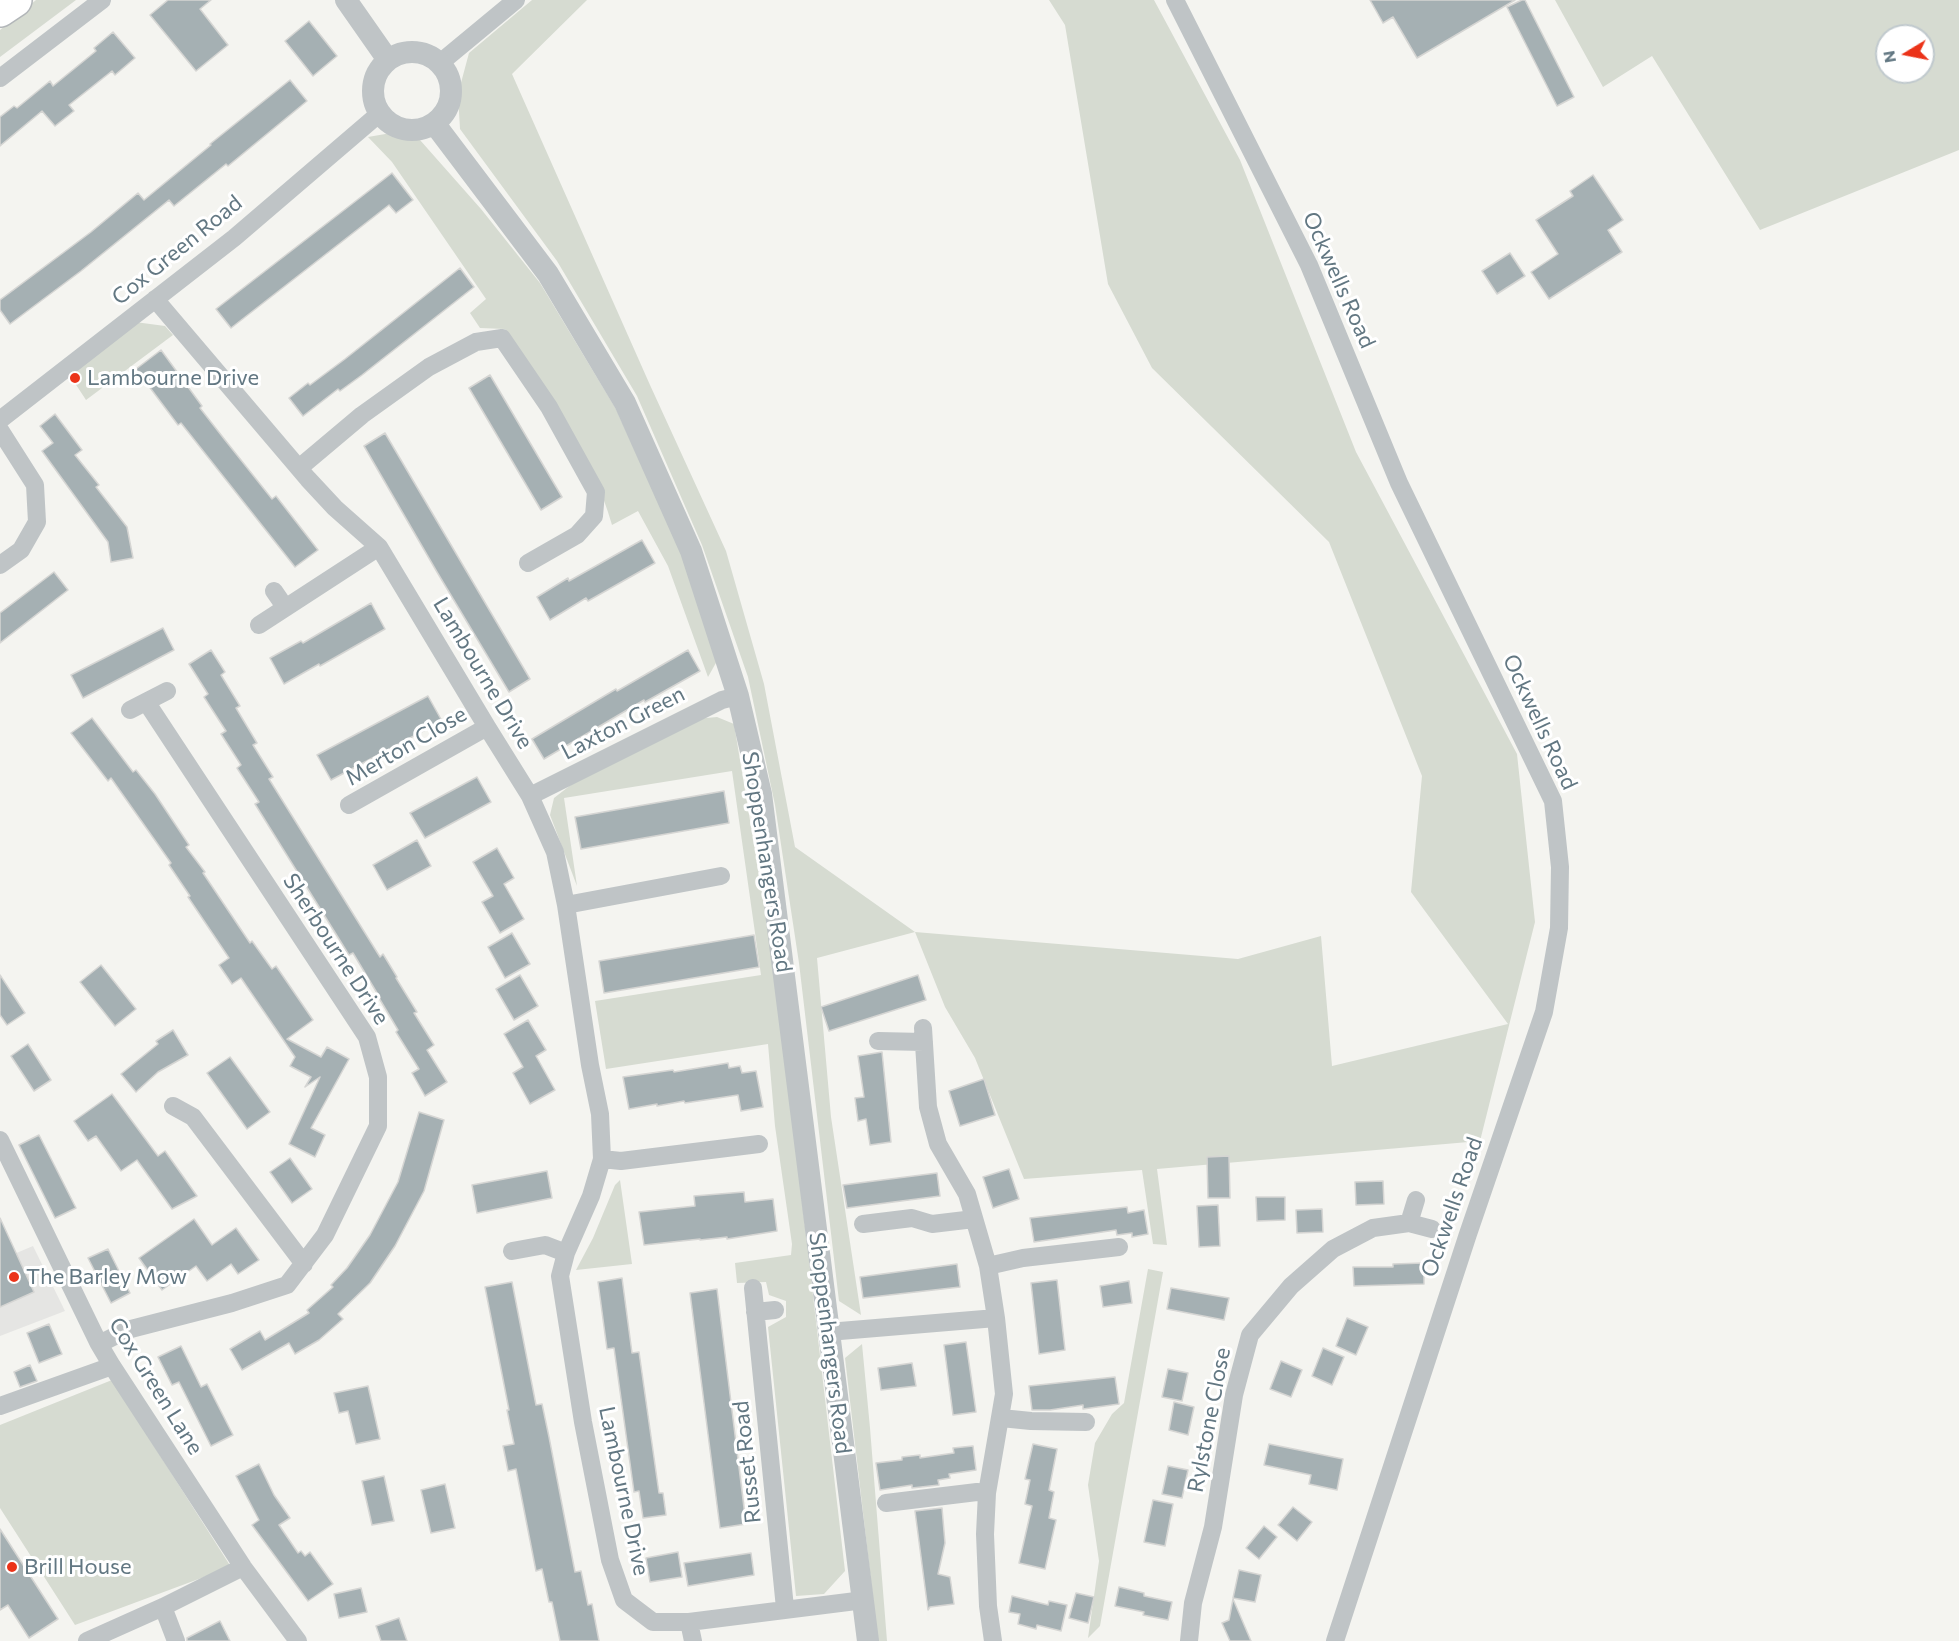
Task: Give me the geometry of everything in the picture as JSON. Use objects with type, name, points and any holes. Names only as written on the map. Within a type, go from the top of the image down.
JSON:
[{"type":"highway","points":[[0,10],[15,0]]},
{"type":"street","points":[[0,78],[102,0]]},
{"type":"street","points":[[346,0],[388,60]]},
{"type":"street","points":[[440,63],[516,0]]},
{"type":"street","name":"Ockwells Road","points":[[1175,0],[1309,265],[1399,483],[1553,801],[1559,856],[1559,928],[1544,1012],[1468,1234],[1335,1641]]},
{"type":"street","points":[[409,51],[431,56],[440,63],[448,74],[451,88],[450,101],[444,114],[435,123],[423,129],[411,130],[393,125],[380,113],[374,102],[374,79],[388,60],[409,51]]},
{"type":"street","name":"Cox Green Road","points":[[0,420],[234,237],[380,113]]},
{"type":"street","name":"Shoppenhangers Road","points":[[435,123],[548,274],[625,403],[691,551],[738,696],[761,794],[868,1641]]},
{"type":"street","name":"Lambourne Drive","points":[[155,299],[298,468],[335,508],[379,547],[530,796],[555,852],[566,905],[590,1065],[600,1114],[602,1159],[591,1196],[566,1253],[560,1276],[583,1422],[610,1560],[624,1600],[653,1622],[689,1622],[864,1599]]},
{"type":"street","points":[[298,468],[362,414],[429,367],[476,342],[502,338],[549,407],[596,492],[594,516],[577,535],[528,563]]},
{"type":"street","points":[[0,430],[35,485],[37,522],[21,550],[0,565]]},
{"type":"street","points":[[259,625],[379,547]]},
{"type":"street","points":[[274,591],[285,607]]},
{"type":"street","name":"Sherbourne Drive","points":[[99,1344],[127,1329],[232,1303],[287,1285],[325,1235],[378,1126],[378,1077],[367,1036],[138,707],[166,691]]},
{"type":"street","name":"Laxton Green","points":[[530,796],[722,700],[738,696]]},
{"type":"street","name":"Merton Close","points":[[349,805],[487,727]]},
{"type":"street","points":[[566,905],[721,876]]},
{"type":"street","points":[[878,1041],[924,1035],[930,1116],[938,1144],[967,1194],[988,1266],[1004,1394],[987,1493],[985,1534],[988,1606],[993,1641]]},
{"type":"street","points":[[173,1106],[193,1117],[304,1264]]},
{"type":"street","name":"Cox Green Lane","points":[[0,1140],[99,1344],[112,1366],[243,1567],[298,1641]]},
{"type":"street","points":[[602,1159],[621,1161],[759,1144]]},
{"type":"street","points":[[1409,1223],[1416,1200]]},
{"type":"street","points":[[863,1224],[912,1218],[932,1224],[974,1219]]},
{"type":"street","name":"Rylstone Close","points":[[1189,1641],[1193,1603],[1213,1527],[1234,1395],[1250,1335],[1291,1287],[1333,1249],[1373,1228],[1409,1223],[1432,1229]]},
{"type":"street","points":[[512,1251],[544,1245],[566,1253]]},
{"type":"street","points":[[988,1266],[1023,1258],[1119,1247]]},
{"type":"street","name":"Russet Road","points":[[753,1288],[785,1608]]},
{"type":"street","points":[[755,1312],[775,1310]]},
{"type":"street","points":[[828,1332],[996,1318]]},
{"type":"street","points":[[0,1406],[112,1366]]},
{"type":"street","points":[[1001,1418],[1086,1422]]},
{"type":"street","points":[[886,1503],[976,1492],[987,1493]]},
{"type":"street","points":[[87,1641],[163,1607],[243,1567]]},
{"type":"street","points":[[163,1607],[176,1641]]},
{"type":"street","points":[[689,1622],[693,1641]]},
{"type":"shaded area","points":[[36,0],[76,0],[0,57],[0,30]]},
{"type":"shaded area","points":[[532,0],[587,0],[512,74],[726,551],[764,684],[795,847],[915,932],[817,958],[831,1117],[861,1315],[839,1301],[799,963],[775,805],[748,677],[702,545],[637,396],[557,261],[460,129],[458,94],[469,53]]},
{"type":"shaded area","points":[[1049,0],[1154,0],[1240,160],[1356,452],[1517,754],[1535,922],[1480,1141],[1157,1169],[1167,1245],[1153,1244],[1142,1170],[1024,1179],[975,1058],[945,1007],[915,932],[1238,959],[1321,936],[1332,1066],[1508,1024],[1411,892],[1422,776],[1329,542],[1152,368],[1108,284],[1065,25]]},
{"type":"shaded area","points":[[1555,0],[1959,0],[1959,150],[1760,230],[1652,56],[1603,87]]},
{"type":"shaded area","points":[[391,133],[420,140],[481,209],[540,283],[616,409],[682,554],[717,661],[708,677],[668,566],[638,511],[612,525],[593,473],[551,399],[505,329],[480,328],[470,313],[486,299],[392,162],[368,137]]},
{"type":"shaded area","points":[[135,322],[165,326],[173,335],[86,400],[69,374]]},
{"type":"shaded area","points":[[717,717],[734,724],[776,977],[845,1571],[824,1594],[796,1596],[768,1327],[786,1317],[786,1301],[769,1295],[766,1282],[737,1283],[735,1263],[791,1255],[792,1244],[775,1126],[768,1044],[606,1069],[595,1001],[761,975],[732,771],[564,798],[577,886],[550,815],[554,798],[572,784],[696,719]]},
{"type":"shaded area","points":[[620,1180],[632,1264],[576,1270],[593,1238],[615,1185]]},
{"type":"shaded area","points":[[33,1246],[65,1311],[0,1336],[0,1260]]},
{"type":"shaded area","points":[[1148,1269],[1163,1272],[1100,1626],[1088,1638],[1099,1561],[1088,1485],[1095,1443],[1112,1414],[1124,1403]]},
{"type":"shaded area","points":[[862,1344],[887,1641],[878,1641],[845,1358]]},
{"type":"shaded area","points":[[112,1380],[231,1567],[75,1625],[0,1508],[0,1425]]},
{"type":"building","points":[[168,0],[211,0],[200,9],[228,45],[196,71],[150,15]]},
{"type":"building","points":[[1370,0],[1515,0],[1417,58],[1393,17],[1383,23]]},
{"type":"building","points":[[1525,0],[1574,97],[1557,106],[1507,7]]},
{"type":"building","points":[[309,21],[337,56],[313,76],[285,41]]},
{"type":"building","points":[[113,32],[135,58],[115,75],[112,71],[69,105],[74,111],[55,126],[42,111],[0,146],[0,117],[14,106],[17,108],[50,81],[53,86],[96,51],[94,48]]},
{"type":"building","points":[[290,80],[307,101],[228,166],[226,164],[174,206],[169,200],[81,271],[10,324],[0,310],[0,300],[91,232],[138,193],[144,200]]},
{"type":"building","points":[[392,173],[413,200],[396,213],[389,205],[231,328],[216,309]]},
{"type":"building","points":[[1593,175],[1623,220],[1608,230],[1622,252],[1549,299],[1531,272],[1558,254],[1536,220],[1573,196],[1570,191]]},
{"type":"building","points":[[1510,253],[1525,276],[1497,294],[1482,271]]},
{"type":"building","points":[[460,268],[474,287],[362,375],[340,391],[338,389],[303,416],[289,398],[345,359]]},
{"type":"building","points":[[161,350],[202,406],[200,408],[225,440],[272,499],[276,496],[318,550],[295,567],[181,423],[178,425],[136,369]]},
{"type":"building","points":[[490,375],[562,497],[541,510],[469,388]]},
{"type":"building","points":[[55,414],[82,450],[75,455],[99,485],[96,487],[127,527],[133,558],[111,562],[108,542],[42,451],[53,443],[40,426]]},
{"type":"building","points":[[385,433],[530,679],[509,692],[364,446]]},
{"type":"building","points":[[642,540],[655,563],[588,601],[586,598],[550,620],[537,597],[568,578],[569,581]]},
{"type":"building","points":[[54,572],[68,590],[0,643],[0,613]]},
{"type":"building","points":[[371,603],[385,629],[284,684],[270,658],[301,641],[303,643]]},
{"type":"building","points":[[163,628],[174,650],[83,698],[71,675]]},
{"type":"building","points":[[211,650],[225,672],[221,675],[240,706],[236,708],[257,743],[253,745],[273,777],[269,779],[380,957],[383,954],[417,1012],[414,1013],[434,1045],[427,1050],[447,1082],[425,1096],[412,1073],[419,1069],[396,1032],[398,1030],[380,998],[353,953],[349,955],[255,804],[259,802],[237,768],[241,765],[221,734],[226,731],[204,697],[208,694],[189,664]]},
{"type":"building","points":[[688,650],[700,671],[645,702],[644,700],[544,759],[532,739],[616,689],[617,691]]},
{"type":"building","points":[[428,696],[442,721],[331,780],[317,755]]},
{"type":"building","points":[[92,718],[133,772],[136,770],[155,794],[189,845],[186,847],[205,872],[203,873],[250,943],[252,941],[272,969],[276,966],[313,1020],[287,1039],[321,1057],[327,1047],[349,1059],[311,1128],[325,1135],[315,1157],[289,1144],[320,1077],[305,1087],[311,1077],[290,1066],[295,1057],[241,978],[232,984],[219,965],[229,958],[188,897],[190,896],[169,865],[171,863],[111,778],[108,781],[71,733]]},
{"type":"building","points":[[477,777],[491,802],[425,838],[410,813]]},
{"type":"building","points":[[724,791],[729,823],[581,849],[575,817]]},
{"type":"building","points":[[417,840],[431,866],[387,890],[373,865]]},
{"type":"building","points":[[497,848],[514,878],[504,884],[524,919],[500,933],[482,902],[493,896],[473,862]]},
{"type":"building","points":[[512,933],[530,964],[505,978],[488,947]]},
{"type":"building","points":[[754,935],[759,967],[604,993],[599,961]]},
{"type":"building","points":[[101,965],[136,1009],[115,1026],[80,982]]},
{"type":"building","points":[[0,975],[25,1013],[7,1025],[0,1015]]},
{"type":"building","points":[[520,975],[538,1006],[514,1020],[496,989]]},
{"type":"building","points":[[918,975],[926,1000],[829,1031],[821,1007]]},
{"type":"building","points":[[528,1020],[546,1050],[536,1056],[555,1090],[530,1104],[513,1073],[523,1067],[504,1034]]},
{"type":"building","points":[[173,1030],[188,1055],[158,1072],[136,1092],[121,1074],[158,1044],[156,1041]]},
{"type":"building","points":[[28,1044],[51,1080],[34,1091],[11,1056]]},
{"type":"building","points":[[882,1052],[891,1142],[870,1145],[866,1119],[858,1121],[855,1098],[864,1097],[858,1056]]},
{"type":"building","points":[[230,1057],[270,1112],[247,1129],[207,1073]]},
{"type":"building","points":[[728,1063],[729,1068],[740,1066],[742,1073],[756,1071],[763,1107],[741,1111],[738,1095],[629,1109],[623,1077]]},
{"type":"building","points":[[984,1079],[995,1115],[960,1126],[949,1091]]},
{"type":"building","points":[[112,1094],[158,1156],[165,1151],[197,1196],[172,1209],[137,1160],[121,1171],[96,1136],[88,1141],[74,1121]]},
{"type":"building","points":[[419,1112],[444,1120],[424,1191],[395,1246],[370,1283],[338,1314],[343,1319],[319,1340],[295,1354],[289,1343],[242,1370],[230,1349],[260,1331],[265,1340],[309,1313],[307,1310],[333,1287],[331,1285],[347,1268],[370,1235],[398,1182]]},
{"type":"building","points":[[39,1135],[76,1208],[55,1218],[19,1145]]},
{"type":"building","points":[[1229,1156],[1230,1198],[1208,1198],[1207,1157]]},
{"type":"building","points":[[290,1158],[312,1189],[292,1203],[270,1172]]},
{"type":"building","points":[[1009,1169],[1019,1199],[993,1208],[983,1177]]},
{"type":"building","points":[[547,1171],[552,1198],[477,1213],[472,1185]]},
{"type":"building","points":[[937,1173],[940,1196],[847,1208],[843,1185]]},
{"type":"building","points":[[1383,1181],[1384,1204],[1356,1205],[1355,1182]]},
{"type":"building","points":[[744,1192],[745,1202],[773,1199],[777,1231],[727,1239],[727,1237],[644,1245],[639,1212],[695,1206],[694,1196]]},
{"type":"building","points":[[1256,1197],[1285,1197],[1285,1220],[1257,1221]]},
{"type":"building","points":[[1218,1205],[1220,1246],[1199,1247],[1197,1206]]},
{"type":"building","points":[[1127,1207],[1128,1213],[1144,1210],[1148,1234],[1132,1237],[1132,1233],[1117,1235],[1116,1230],[1034,1242],[1030,1218]]},
{"type":"building","points":[[1322,1209],[1323,1232],[1297,1233],[1296,1210]]},
{"type":"building","name":"The Barley Mow","points":[[0,1218],[34,1292],[0,1307]]},
{"type":"building","points":[[194,1219],[212,1245],[236,1228],[259,1260],[238,1274],[231,1264],[207,1281],[196,1266],[162,1290],[139,1258]]},
{"type":"building","points":[[108,1249],[130,1293],[111,1303],[88,1258]]},
{"type":"building","points":[[1424,1263],[1424,1284],[1354,1286],[1353,1267],[1393,1267],[1393,1264]]},
{"type":"building","points":[[957,1264],[960,1287],[863,1298],[860,1277]]},
{"type":"building","points":[[622,1278],[632,1353],[639,1352],[659,1493],[663,1493],[666,1515],[643,1518],[639,1491],[634,1492],[614,1348],[607,1349],[598,1282]]},
{"type":"building","points":[[1057,1280],[1065,1350],[1039,1354],[1031,1283]]},
{"type":"building","points":[[1129,1281],[1132,1303],[1103,1307],[1100,1286]]},
{"type":"building","points":[[512,1282],[536,1405],[542,1404],[575,1572],[581,1571],[588,1605],[592,1604],[599,1641],[560,1641],[542,1569],[536,1571],[516,1469],[508,1471],[503,1446],[514,1444],[485,1287]]},
{"type":"building","points":[[1171,1288],[1229,1298],[1224,1320],[1167,1309]]},
{"type":"building","points":[[717,1289],[746,1524],[720,1528],[690,1293]]},
{"type":"building","points":[[1347,1318],[1368,1327],[1356,1355],[1336,1346]]},
{"type":"building","points":[[49,1324],[62,1354],[39,1363],[27,1333]]},
{"type":"building","points":[[966,1342],[976,1412],[953,1415],[944,1345]]},
{"type":"building","points":[[181,1346],[201,1387],[207,1384],[233,1435],[211,1446],[179,1382],[172,1385],[158,1357]]},
{"type":"building","points":[[1323,1348],[1344,1357],[1332,1385],[1312,1376]]},
{"type":"building","points":[[1281,1361],[1302,1370],[1291,1397],[1270,1389]]},
{"type":"building","points":[[912,1363],[916,1386],[881,1390],[878,1368]]},
{"type":"building","points":[[30,1365],[37,1381],[20,1387],[14,1372]]},
{"type":"building","points":[[1168,1369],[1188,1373],[1182,1401],[1162,1397]]},
{"type":"building","points":[[1115,1377],[1119,1404],[1083,1409],[1083,1405],[1032,1410],[1029,1386]]},
{"type":"building","points":[[368,1386],[380,1439],[356,1444],[348,1411],[339,1413],[334,1393]]},
{"type":"building","points":[[1174,1402],[1194,1407],[1188,1435],[1169,1430]]},
{"type":"building","points":[[1033,1444],[1057,1449],[1049,1490],[1054,1492],[1049,1518],[1056,1520],[1045,1569],[1019,1563],[1032,1506],[1025,1504],[1030,1480],[1025,1479]]},
{"type":"building","points":[[1269,1444],[1343,1459],[1337,1490],[1309,1484],[1311,1475],[1264,1465]]},
{"type":"building","points":[[973,1446],[976,1470],[949,1474],[950,1478],[938,1480],[939,1485],[912,1488],[912,1485],[880,1490],[876,1463],[902,1460],[902,1457],[920,1455],[920,1458],[954,1453],[953,1448]]},
{"type":"building","points":[[259,1464],[274,1495],[290,1518],[279,1525],[298,1553],[301,1551],[305,1556],[310,1552],[333,1584],[308,1601],[252,1525],[259,1520],[236,1476]]},
{"type":"building","points":[[1168,1466],[1188,1470],[1182,1498],[1162,1494]]},
{"type":"building","points":[[384,1476],[394,1521],[372,1525],[362,1481]]},
{"type":"building","points":[[445,1484],[455,1528],[431,1533],[421,1490]]},
{"type":"building","points":[[1153,1500],[1173,1504],[1165,1546],[1144,1542]]},
{"type":"building","points":[[1293,1507],[1312,1522],[1297,1541],[1278,1525]]},
{"type":"building","points":[[942,1508],[945,1543],[938,1574],[950,1577],[954,1604],[930,1607],[928,1610],[915,1511]]},
{"type":"building","points":[[1264,1526],[1277,1537],[1259,1559],[1246,1548]]},
{"type":"building","name":"Brill House","points":[[0,1529],[58,1619],[29,1638],[8,1605],[0,1610]]},
{"type":"building","points":[[678,1552],[682,1577],[650,1582],[646,1558]]},
{"type":"building","points":[[751,1553],[754,1575],[688,1586],[684,1563]]},
{"type":"building","points":[[1239,1570],[1261,1575],[1255,1602],[1233,1598]]},
{"type":"building","points":[[1119,1587],[1144,1593],[1144,1596],[1172,1602],[1168,1620],[1115,1606]]},
{"type":"building","points":[[361,1588],[367,1612],[339,1618],[334,1594]]},
{"type":"building","points":[[1076,1593],[1094,1597],[1088,1623],[1069,1618]]},
{"type":"building","points":[[1012,1596],[1048,1605],[1049,1601],[1067,1605],[1061,1631],[1037,1625],[1036,1629],[1018,1624],[1020,1614],[1009,1612]]},
{"type":"building","points":[[1233,1599],[1251,1641],[1230,1641],[1222,1623],[1229,1620]]},
{"type":"building","points":[[399,1618],[407,1641],[381,1641],[376,1626]]},
{"type":"building","points":[[220,1621],[230,1641],[187,1641],[187,1638]]},
{"type":"place","name":"Lambourne Drive","points":[[75,378]]},
{"type":"place","name":"The Barley Mow","points":[[14,1277]]},
{"type":"place","name":"Brill House","points":[[12,1567]]}]
